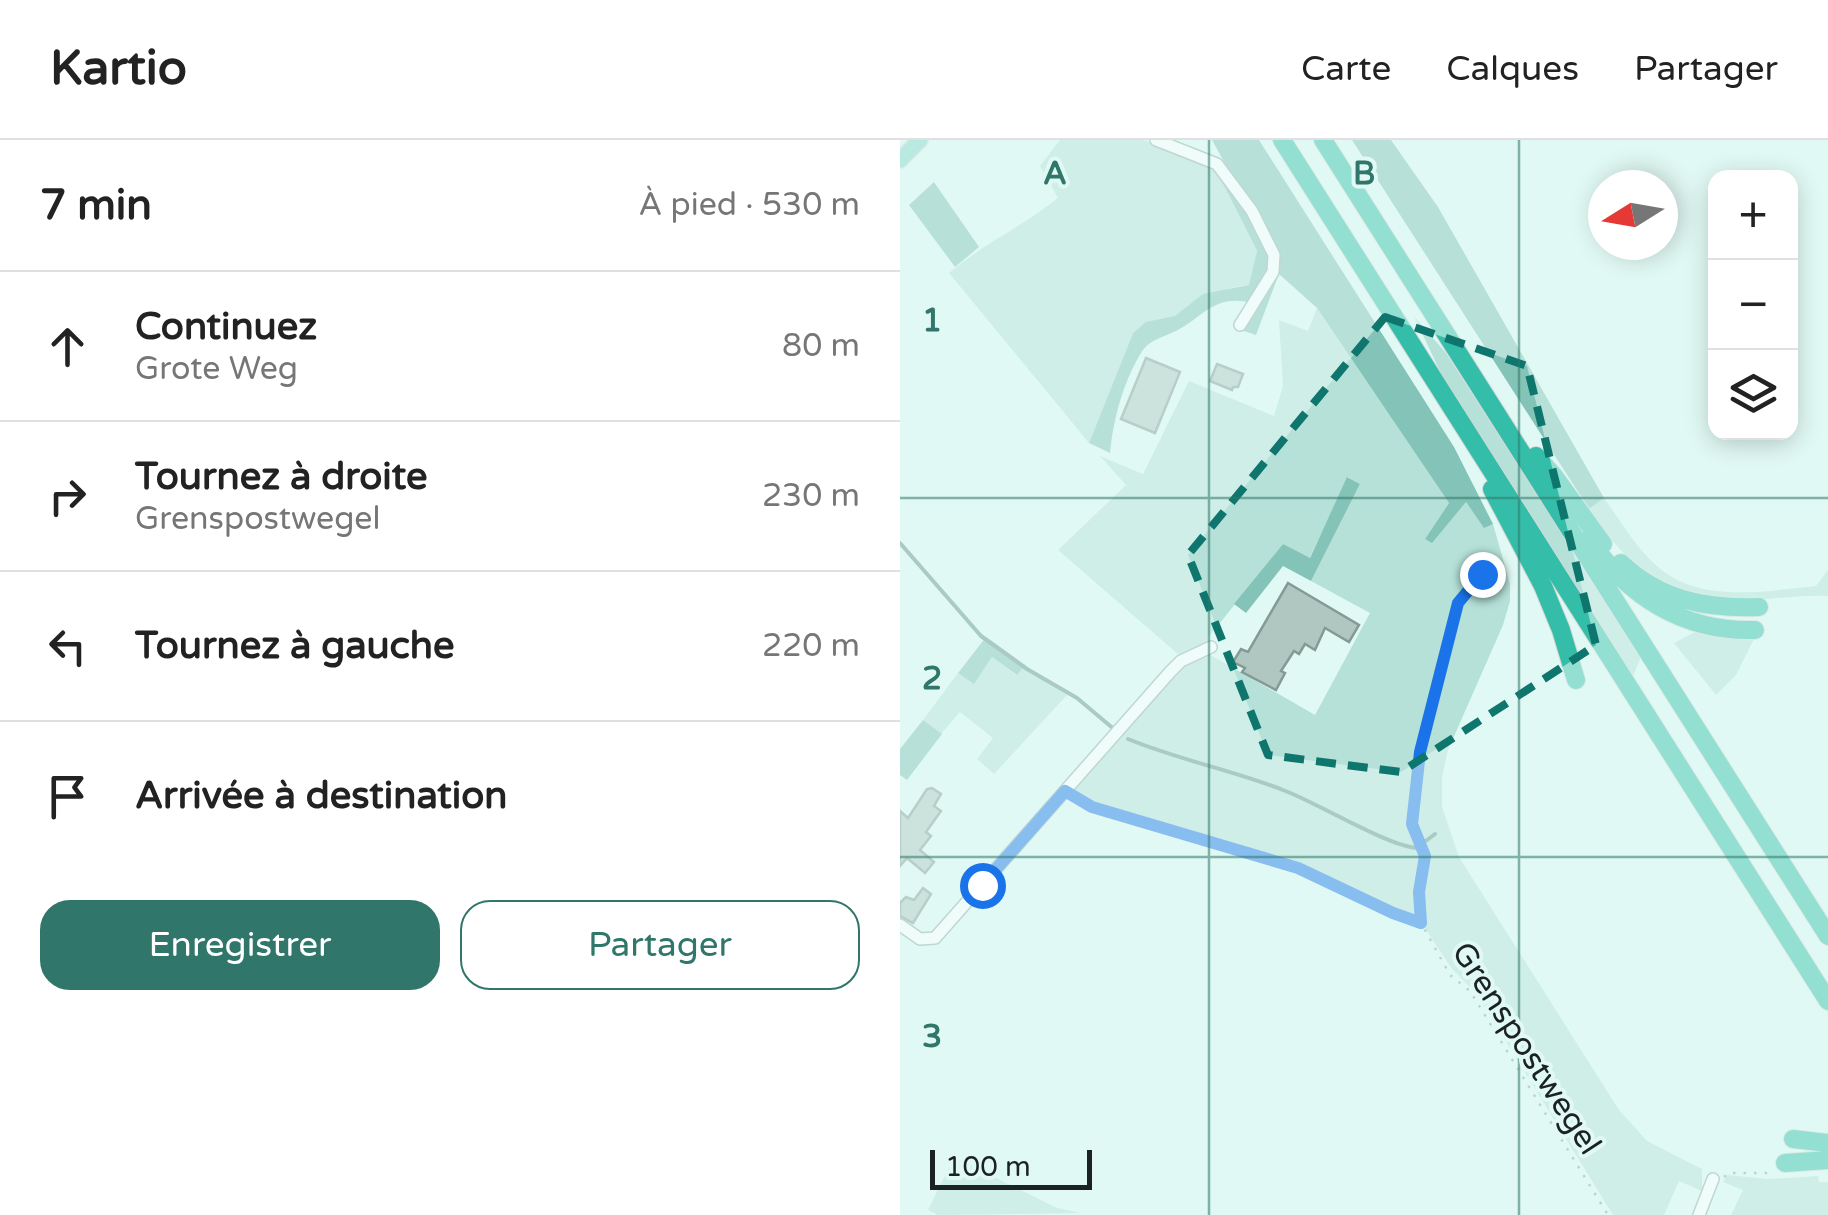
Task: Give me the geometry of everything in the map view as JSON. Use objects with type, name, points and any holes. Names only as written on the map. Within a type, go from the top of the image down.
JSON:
[{"type":"highway","points":[[1282,140],[1828,1001]]},
{"type":"highway","points":[[1323,140],[1828,936]]},
{"type":"highway","points":[[1468,434],[1498,502],[1543,586],[1576,680]]},
{"type":"highway","points":[[1517,444],[1536,456],[1593,534],[1636,576],[1678,598],[1703,605],[1758,606]]},
{"type":"highway","points":[[1536,456],[1592,544],[1619,578],[1645,600],[1699,626],[1755,630]]},
{"type":"highway","points":[[1792,1140],[1828,1143]]},
{"type":"highway","points":[[1785,1167],[1828,1160]]},
{"type":"main road","points":[[900,160],[920,140]]},
{"type":"street","points":[[1156,140],[1217,164],[1252,211],[1274,256],[1273,272],[1240,325]]},
{"type":"street","points":[[900,925],[920,939],[935,938],[1170,672],[1182,660],[1211,647]]},
{"type":"street","points":[[1699,1215],[1712,1183]]},
{"type":"path","points":[[1421,923],[1419,892],[1425,856],[1412,824],[1420,752],[1458,603],[1482,574]]},
{"type":"path","name":"Grenspostwegel","points":[[1065,791],[1092,807],[1298,868],[1421,923],[1450,974],[1470,991],[1608,1215]]},
{"type":"path","points":[[1712,1183],[1718,1184],[1728,1173],[1785,1167]]},
{"type":"highlighted area","points":[[1385,317],[1527,366],[1596,645],[1401,772],[1268,755],[1188,555]]},
{"type":"green space","points":[[1060,140],[1143,140],[1208,165],[1219,176],[1257,252],[1249,285],[1219,293],[1133,333],[1089,443],[949,273],[1058,198],[1040,166]]},
{"type":"green space","points":[[1212,140],[1259,140],[1454,447],[1493,524],[1484,528],[1466,502],[1432,543],[1425,539],[1449,503],[1317,308],[1279,274],[1256,335],[1241,330],[1252,303],[1228,301],[1146,346],[1120,400],[1110,453],[1089,443],[1133,333],[1146,322],[1175,316],[1203,294],[1249,285],[1257,251],[1219,176],[1228,169]]},
{"type":"green space","points":[[1352,140],[1391,140],[1438,207],[1604,498],[1589,509]]},
{"type":"green space","points":[[934,182],[979,247],[955,267],[909,205]]},
{"type":"green space","points":[[1317,308],[1449,503],[1425,539],[1432,542],[1466,502],[1484,527],[1493,524],[1510,584],[1510,601],[1448,750],[1442,777],[1442,807],[1459,857],[1619,1110],[1647,1141],[1702,1169],[1702,1191],[1679,1181],[1664,1215],[1613,1215],[1476,993],[1452,969],[1416,915],[1380,903],[1309,869],[1088,802],[1068,791],[1179,665],[1209,654],[1315,715],[1370,613],[1311,581],[1360,484],[1348,477],[1309,559],[1283,544],[1208,638],[1208,643],[1179,655],[1058,550],[1126,485],[1100,456],[1143,474],[1189,381],[1274,416],[1283,386],[1279,320],[1308,331]]},
{"type":"green space","points":[[1414,316],[1446,353],[1641,657],[1631,681],[1445,382]]},
{"type":"green space","points":[[1347,477],[1360,484],[1311,581],[1283,566],[1246,613],[1234,604],[1283,544],[1310,558]]},
{"type":"green space","points":[[1604,498],[1657,566],[1692,586],[1755,592],[1816,586],[1828,570],[1828,596],[1725,602],[1673,590],[1625,555],[1600,525],[1589,509]]},
{"type":"green space","points":[[1695,632],[1755,637],[1736,675],[1716,695],[1674,643]]},
{"type":"green space","points":[[986,637],[1025,665],[1017,675],[992,657],[974,684],[958,673]]},
{"type":"green space","points":[[992,657],[1016,675],[1025,665],[1067,695],[994,774],[977,759],[993,738],[960,712],[941,734],[923,720],[958,673],[974,683]]},
{"type":"green space","points":[[923,720],[942,734],[907,780],[900,775],[900,749]]},
{"type":"green space","points":[[954,1157],[1057,1208],[1082,1213],[938,1215],[928,1210]]},
{"type":"green space","points":[[1727,1175],[1768,1179],[1818,1176],[1819,1182],[1828,1182],[1828,1215],[1731,1215],[1743,1190],[1723,1182]]},
{"type":"building","points":[[1146,358],[1180,372],[1155,433],[1121,419]]},
{"type":"building","points":[[1217,364],[1243,374],[1238,387],[1232,390],[1210,381]]},
{"type":"building","points":[[1288,583],[1359,625],[1349,642],[1325,628],[1315,650],[1305,644],[1299,654],[1294,651],[1281,671],[1285,673],[1276,690],[1242,672],[1245,668],[1233,662],[1241,649],[1248,652]]},
{"type":"building","points":[[927,789],[941,794],[934,806],[941,811],[926,832],[931,836],[920,850],[934,862],[925,873],[907,858],[900,866],[900,811],[908,818]]},
{"type":"building","points":[[923,888],[931,894],[913,923],[900,916],[900,903],[906,897],[914,900]]},
{"type":"waterway","points":[[900,543],[981,636],[1077,698],[1115,730]]},
{"type":"waterway","points":[[1128,739],[1283,790],[1387,839],[1417,848]]},
{"type":"waterway","points":[[1423,843],[1435,834]]},
{"type":"route","points":[[982,885],[1065,791],[1092,807],[1298,868],[1421,923],[1419,892],[1425,856],[1412,832],[1420,752],[1458,603],[1482,574]]}]
